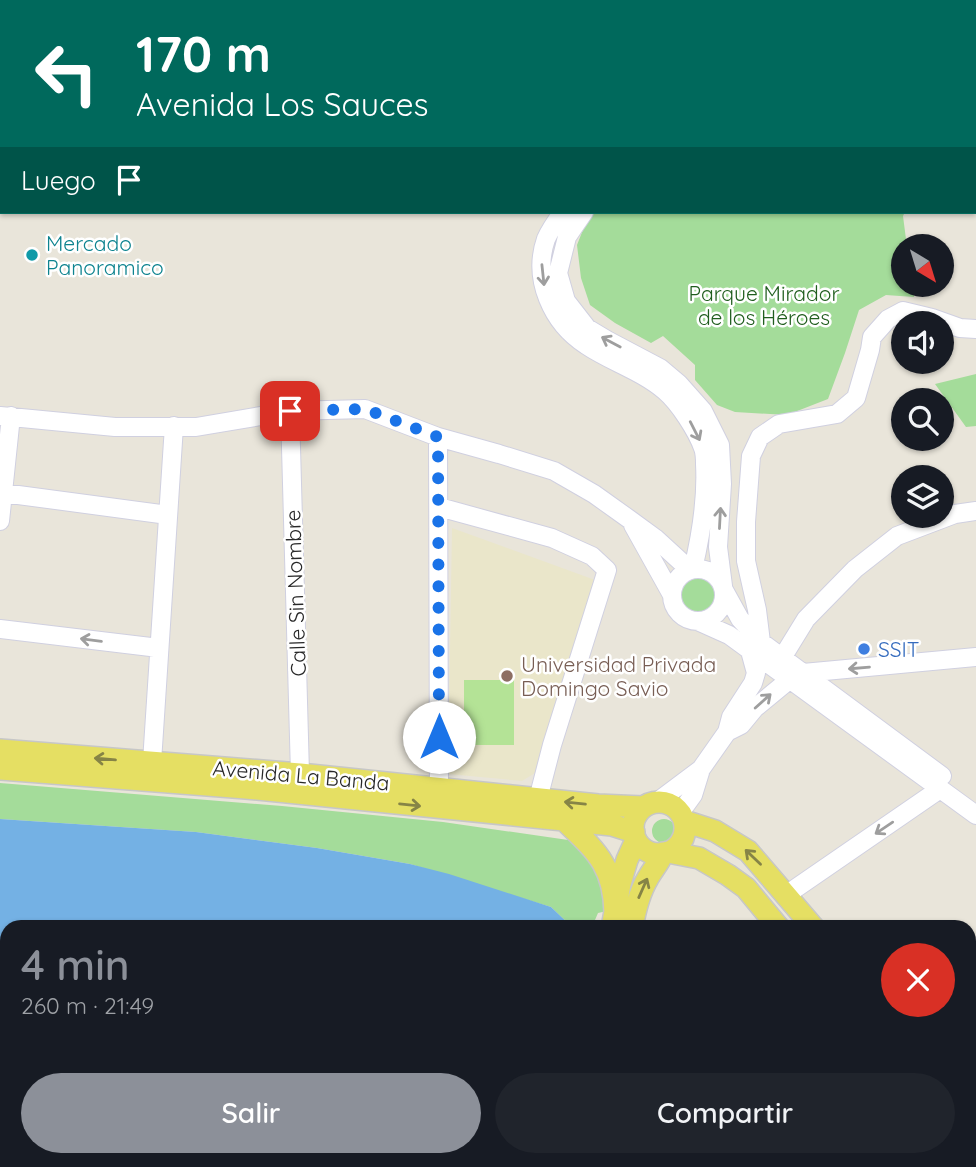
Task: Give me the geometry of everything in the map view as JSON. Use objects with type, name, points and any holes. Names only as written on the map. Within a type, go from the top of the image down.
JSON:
[{"type":"main road","name":"Avenida La Banda","points":[[0,750],[300,774],[598,805],[650,805]]},
{"type":"main road","name":"Avenida La Banda","points":[[0,769],[246,788],[612,825],[635,836]]},
{"type":"main road","points":[[613,920],[620,884],[635,836],[635,818],[650,805],[670,804],[682,817],[715,831],[748,850],[807,920]]},
{"type":"main road","points":[[634,920],[646,880],[665,852],[680,843],[685,829],[682,817]]},
{"type":"main road","points":[[564,820],[590,845],[611,877],[614,893],[613,920]]},
{"type":"main road","points":[[635,836],[642,847],[649,851],[699,858],[728,875],[746,888],[772,920]]},
{"type":"street","points":[[562,214],[547,239],[541,271],[553,309],[564,327],[586,345],[665,391],[690,421],[704,450],[706,477],[702,531],[692,570]]},
{"type":"street","points":[[583,214],[567,237],[558,273],[566,301],[587,328],[660,368],[679,384],[703,411],[720,445],[722,484],[718,547],[724,599],[716,614],[700,622]]},
{"type":"street","points":[[682,817],[693,795],[701,769],[727,732],[731,717],[753,683],[756,673],[757,610],[746,561],[746,522],[751,456],[760,437],[779,424],[837,414],[856,398],[872,337],[888,319],[903,312],[960,328],[976,329]]},
{"type":"street","points":[[0,521],[6,416],[115,427],[196,427],[290,411],[365,409],[438,437],[554,471],[594,494],[629,519],[692,570]]},
{"type":"street","name":"Calle Sin Nombre","points":[[290,411],[300,774]]},
{"type":"street","points":[[152,762],[174,426]]},
{"type":"street","points":[[438,437],[439,788]]},
{"type":"street","points":[[3,493],[168,515]]},
{"type":"street","points":[[439,507],[552,538],[592,556],[607,570],[552,744],[538,799]]},
{"type":"street","points":[[782,658],[806,619],[855,569],[897,536],[955,514],[976,511]]},
{"type":"street","points":[[629,519],[672,595]]},
{"type":"street","points":[[976,801],[796,674],[756,646],[719,578],[711,572],[692,570],[677,579],[673,587],[673,604],[684,618],[700,622],[756,646],[782,658],[796,674],[976,815]]},
{"type":"street","points":[[0,629],[159,648]]},
{"type":"street","points":[[727,732],[741,725],[755,708],[796,674],[973,660]]},
{"type":"street","points":[[650,805],[701,769]]},
{"type":"street","points":[[786,895],[940,789]]},
{"type":"shaded area","name":"Universidad Privada Domingo Savio","points":[[452,528],[595,580],[535,773],[522,781],[448,774]]},
{"type":"green space","name":"Parque Mirador de los Héroes","points":[[589,214],[904,214],[905,234],[891,234],[891,295],[886,295],[859,310],[828,399],[787,415],[735,412],[717,405],[695,380],[695,365],[663,336],[651,343],[590,305],[581,278],[577,245]]},
{"type":"green space","points":[[976,374],[976,426],[966,427],[954,410],[954,388],[938,388],[935,384]]},
{"type":"green space","points":[[697,577],[711,582],[716,596],[711,610],[697,615],[683,610],[678,596],[683,582]]},
{"type":"green space","points":[[464,680],[514,680],[514,745],[464,745]]},
{"type":"green space","points":[[0,783],[443,822],[575,841],[604,878],[607,911],[598,913],[595,920],[565,920],[551,907],[410,864],[317,848],[196,832],[0,819]]},
{"type":"green space","points":[[659,819],[669,819],[676,826],[676,836],[669,843],[659,843],[652,836],[652,826]]},
{"type":"water","points":[[0,819],[196,832],[410,864],[551,907],[565,920],[0,920]]},
{"type":"place","name":"Mercado Panoramico","points":[[32,255]]},
{"type":"place","name":"SSIT","points":[[864,649]]},
{"type":"place","name":"Universidad Privada Domingo Savio","points":[[507,676]]},
{"type":"route","points":[[290,411],[365,409],[438,437],[439,737]]}]
